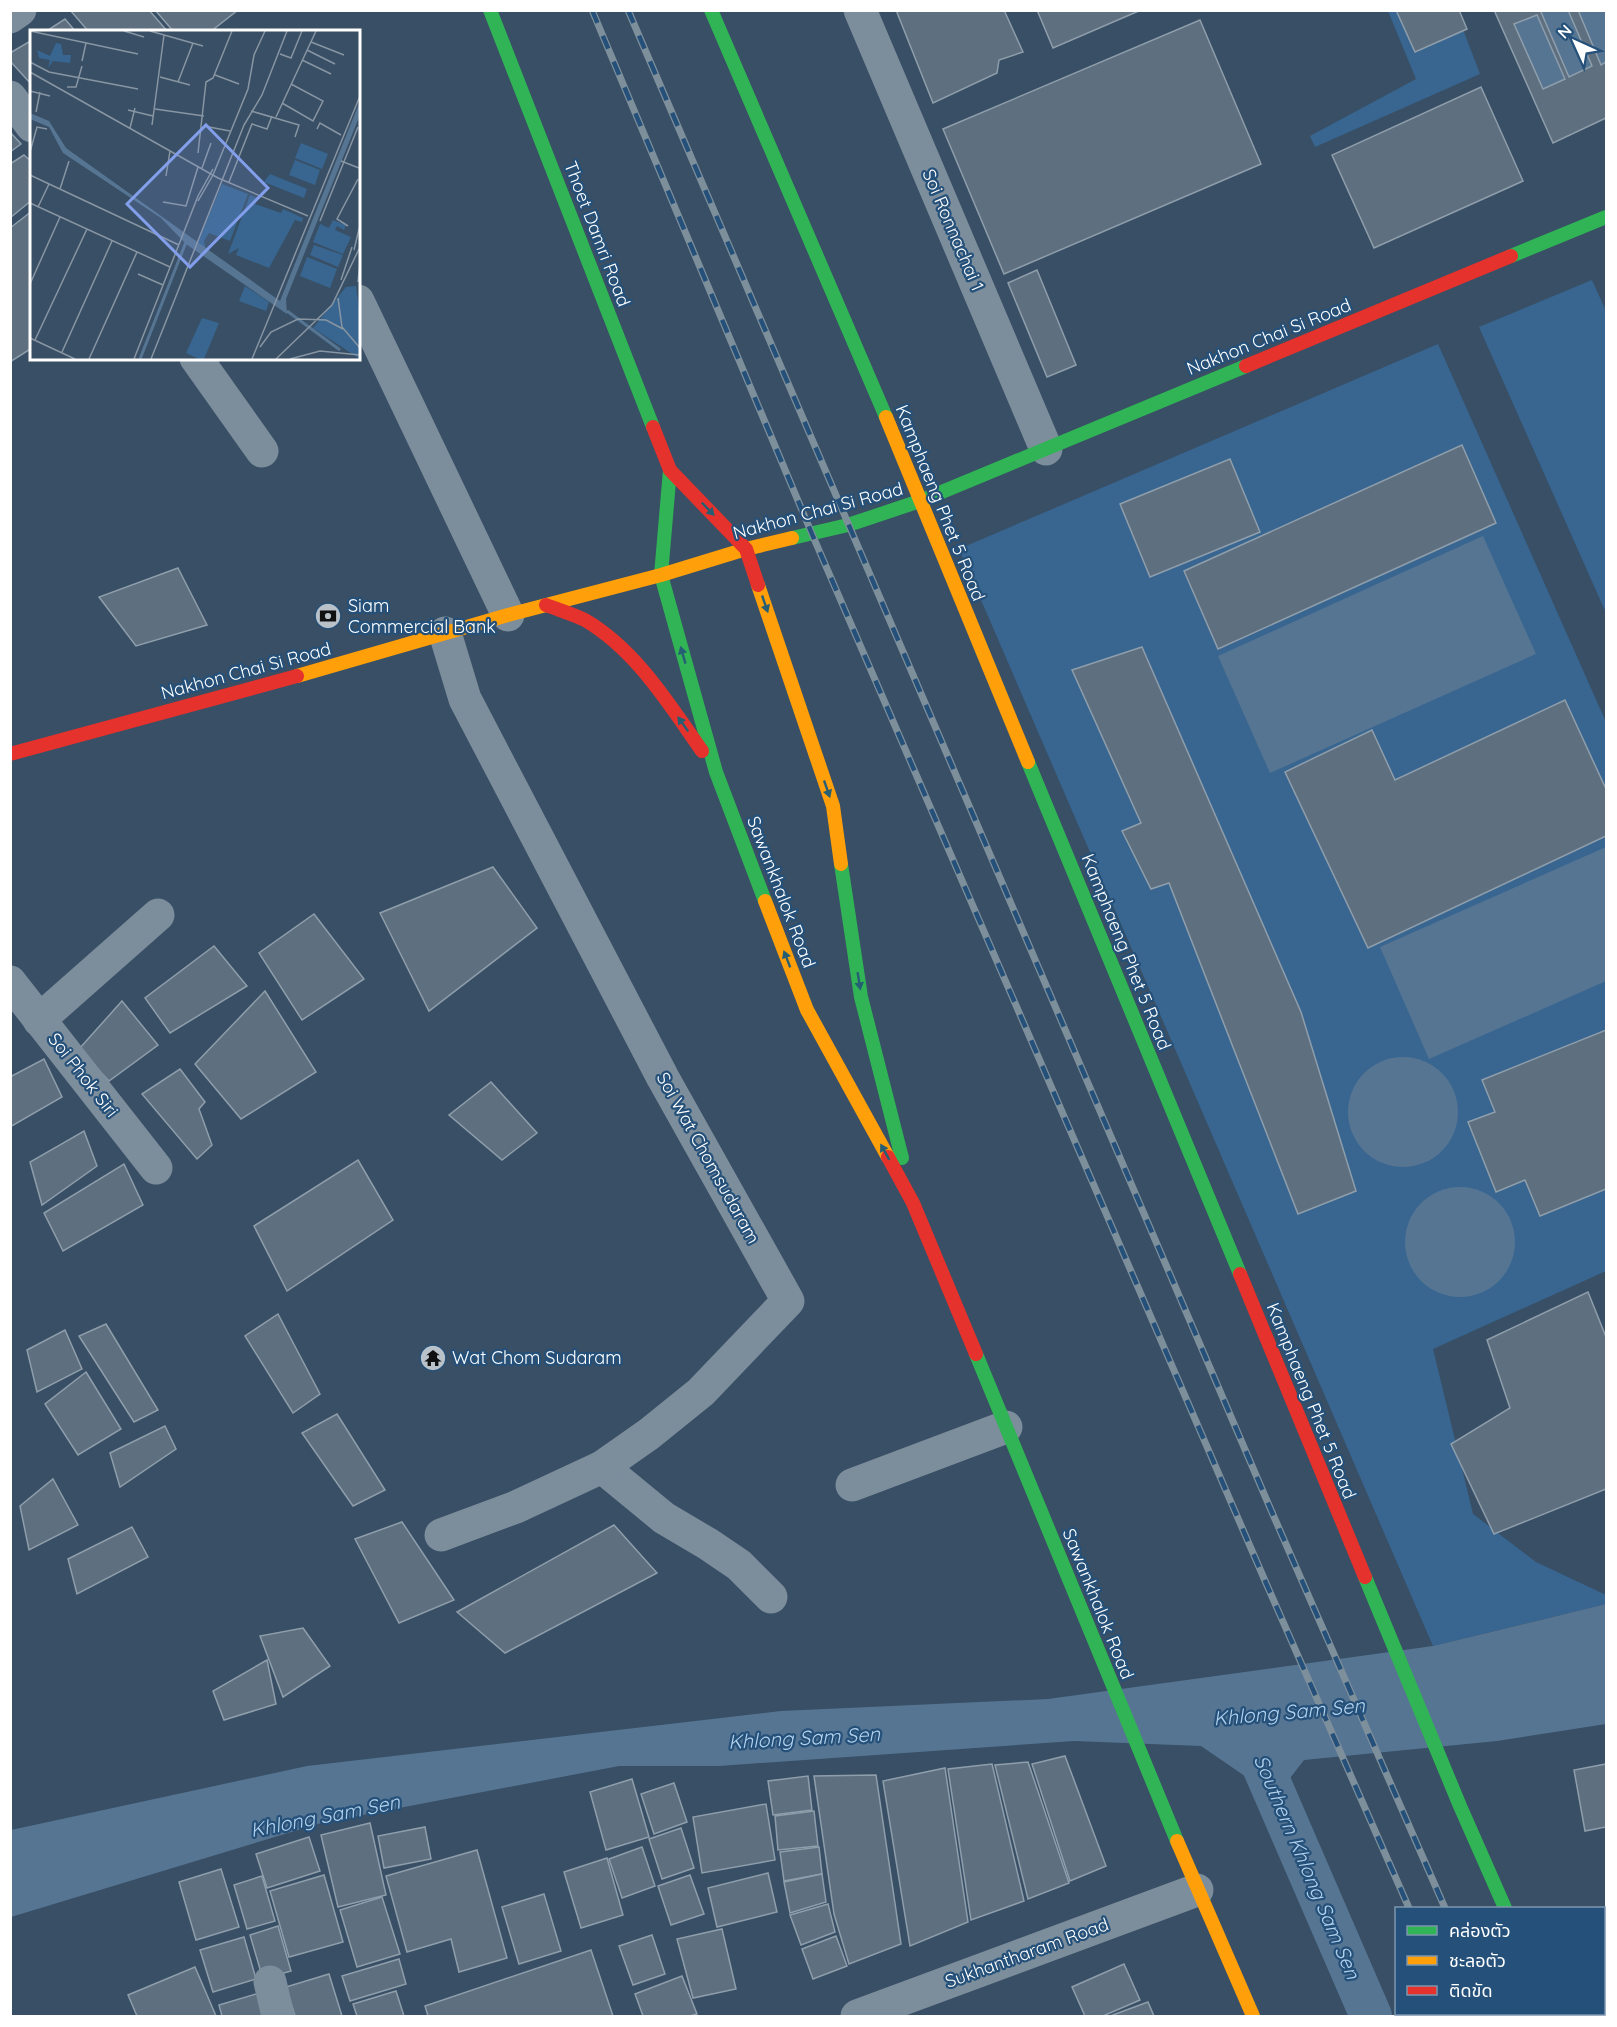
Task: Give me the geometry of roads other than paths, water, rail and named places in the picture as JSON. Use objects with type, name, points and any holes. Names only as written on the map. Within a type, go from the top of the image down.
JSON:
[{"type":"street","points":[[10,16],[20,10]]},
{"type":"street","name":"Thoet Damri Road","points":[[490,10],[670,470],[746,549]]},
{"type":"street","name":"Kamphaeng Phet 5 Road","points":[[711,10],[884,412],[1352,1547],[1505,1907]]},
{"type":"street","name":"Soi Ronnachai 1","points":[[860,10],[1046,449]]},
{"type":"street","points":[[10,97],[30,123]]},
{"type":"street","name":"Nakhon Chai Si Road","points":[[10,754],[508,615],[661,575],[746,549],[812,534],[920,501],[1606,217]]},
{"type":"street","points":[[360,306],[508,615]]},
{"type":"street","points":[[197,360],[262,451]]},
{"type":"street","name":"Thoet Damri Road","points":[[661,575],[670,470]]},
{"type":"street","name":"Sawankhalok Road","points":[[746,549],[833,806],[861,997],[913,1203]]},
{"type":"street","name":"Sawankhalok Road","points":[[661,575],[716,772],[807,1010],[913,1203],[1183,1857],[1253,2016]]},
{"type":"street","points":[[546,605],[588,622],[619,646],[654,682],[716,772]]},
{"type":"street","name":"Soi Wat Chomsudaram","points":[[441,1535],[516,1507],[602,1467],[649,1434],[701,1392],[788,1301],[663,1078],[465,699],[445,633]]},
{"type":"street","points":[[39,1020],[158,915]]},
{"type":"street","name":"Soi Phok Siri","points":[[10,982],[156,1168]]},
{"type":"street","points":[[852,1485],[1006,1427]]},
{"type":"street","points":[[602,1467],[664,1518],[739,1565],[771,1597]]},
{"type":"street","name":"Sukhantharam Road","points":[[857,2016],[1197,1890]]},
{"type":"street","points":[[270,1982],[278,2016]]},
{"type":"water","points":[[1544,10],[1568,11],[1592,66],[1569,77],[1541,12]]},
{"type":"water","points":[[1578,11],[1604,11],[1606,15],[1606,62],[1601,65]]},
{"type":"water","points":[[1537,15],[1565,79],[1543,89],[1514,24]]},
{"type":"water","points":[[1483,536],[1536,654],[1270,773],[1218,656]]},
{"type":"water","points":[[1606,847],[1606,981],[1429,1059],[1380,947]]},
{"type":"water","points":[[1403,1057],[1424,1061],[1442,1073],[1454,1091],[1458,1112],[1454,1133],[1442,1151],[1424,1163],[1403,1167],[1382,1163],[1364,1151],[1352,1133],[1348,1112],[1352,1091],[1364,1073],[1382,1061]]},
{"type":"water","points":[[1460,1187],[1481,1191],[1499,1203],[1511,1221],[1515,1242],[1511,1263],[1499,1281],[1481,1293],[1460,1297],[1439,1293],[1421,1281],[1409,1263],[1405,1242],[1409,1221],[1421,1203],[1439,1191]]},
{"type":"water","name":"Khlong Sam Sen","points":[[1606,1604],[1606,1724],[1497,1741],[1304,1760],[1284,1786],[1255,1783],[1201,1746],[1074,1741],[719,1766],[619,1766],[321,1823],[11,1917],[11,1830],[307,1766],[781,1711],[1048,1699],[1433,1646]]},
{"type":"waterway","name":"Southern Khlong Sam Sen","points":[[1248,1732],[1371,2016]]},
{"type":"railway","points":[[592,10],[812,534],[1409,1907]]},
{"type":"railway","points":[[628,10],[1271,1510],[1445,1907]]},
{"type":"place","name":"Siam Commercial Bank","points":[[328,616]]},
{"type":"place","name":"Wat Chom Sudaram","points":[[433,1358]]}]
